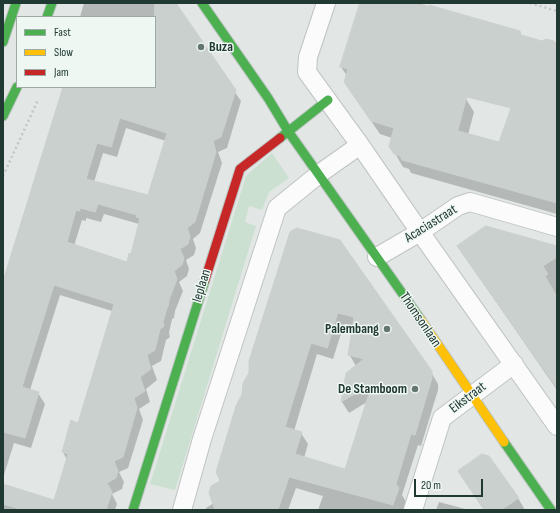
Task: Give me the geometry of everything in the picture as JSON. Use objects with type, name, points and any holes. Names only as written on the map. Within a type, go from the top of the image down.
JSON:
[{"type":"street","points":[[3,42],[16,3]]},
{"type":"street","points":[[46,16],[52,3]]},
{"type":"street","name":"Thomsonlaan","points":[[202,3],[268,98],[288,131],[377,257],[551,510]]},
{"type":"street","points":[[326,3],[308,57],[308,72],[557,426]]},
{"type":"street","points":[[3,116],[16,88]]},
{"type":"street","name":"Ieplaan","points":[[132,510],[240,169],[328,100]]},
{"type":"street","points":[[182,510],[202,439],[277,208],[319,174],[360,145]]},
{"type":"street","name":"Acaciastraat","points":[[377,257],[420,232],[458,206],[470,202],[557,227]]},
{"type":"street","name":"Eikstraat","points":[[413,510],[442,418],[514,364]]},
{"type":"path","points":[[530,3],[557,11]]},
{"type":"path","points":[[3,176],[39,98]]},
{"type":"green space","points":[[272,153],[289,178],[269,192],[262,210],[249,206],[245,222],[256,226],[175,490],[150,484],[246,176]]},
{"type":"building","points":[[155,3],[176,3],[236,90],[221,137],[213,141],[216,152],[195,222],[187,228],[190,236],[188,244],[180,249],[184,258],[182,265],[174,271],[177,279],[169,300],[163,322],[164,326],[160,329],[155,350],[147,355],[151,369],[140,377],[145,391],[134,398],[137,408],[123,457],[114,461],[118,471],[116,478],[107,483],[112,492],[106,510],[23,510],[3,504],[3,484],[54,500],[68,454],[62,452],[71,420],[78,423],[114,304],[54,285],[22,387],[39,392],[25,438],[3,432],[3,281],[63,88],[156,88]],"holes":[[[120,118],[167,133],[148,195],[86,179],[97,143],[111,147]],[[98,204],[137,215],[136,217],[140,218],[131,254],[129,253],[127,262],[67,242],[76,210],[80,211],[80,208],[95,212]]]},
{"type":"building","points":[[360,3],[413,3],[429,7],[429,5],[520,31],[521,35],[542,41],[546,39],[554,41],[557,46],[557,203],[402,160],[400,156],[394,154],[389,146],[394,128],[371,121],[344,82],[348,69],[340,67]],"holes":[[[467,97],[511,108],[499,142],[458,131]]]},
{"type":"building","points":[[486,226],[557,246],[557,257],[543,266],[548,274],[545,276],[557,297],[557,388],[457,246]]},
{"type":"building","points":[[297,228],[340,240],[432,371],[432,378],[415,435],[411,434],[396,484],[399,488],[393,505],[289,477],[278,510],[215,510],[209,493],[211,486],[220,481],[216,472],[236,406],[242,394],[243,383],[249,373],[249,361],[290,232]],"holes":[[[338,313],[354,317],[348,355],[364,359],[346,373],[341,402],[372,384],[345,469],[295,454],[302,432],[285,427],[311,343],[327,348]]]},
{"type":"building","points":[[482,454],[489,456],[519,498],[501,510],[484,510],[458,471]]},
{"type":"traffic: fast","points":[[3,42],[16,3]]},
{"type":"traffic: fast","points":[[47,16],[52,3]]},
{"type":"traffic: fast","points":[[202,3],[268,98],[288,131],[421,320]]},
{"type":"traffic: fast","points":[[3,116],[17,88]]},
{"type":"traffic: fast","points":[[280,138],[328,100]]},
{"type":"traffic: fast","points":[[133,510],[205,280]]},
{"type":"traffic: fast","points":[[504,442],[551,510]]},
{"type":"traffic: slow","points":[[421,320],[504,442]]},
{"type":"traffic: jam","points":[[205,280],[240,169],[280,138]]},
{"type":"place","name":"Buza","points":[[201,47]]},
{"type":"place","name":"Palembang","points":[[387,329]]},
{"type":"place","name":"De Stamboom","points":[[415,389]]}]
